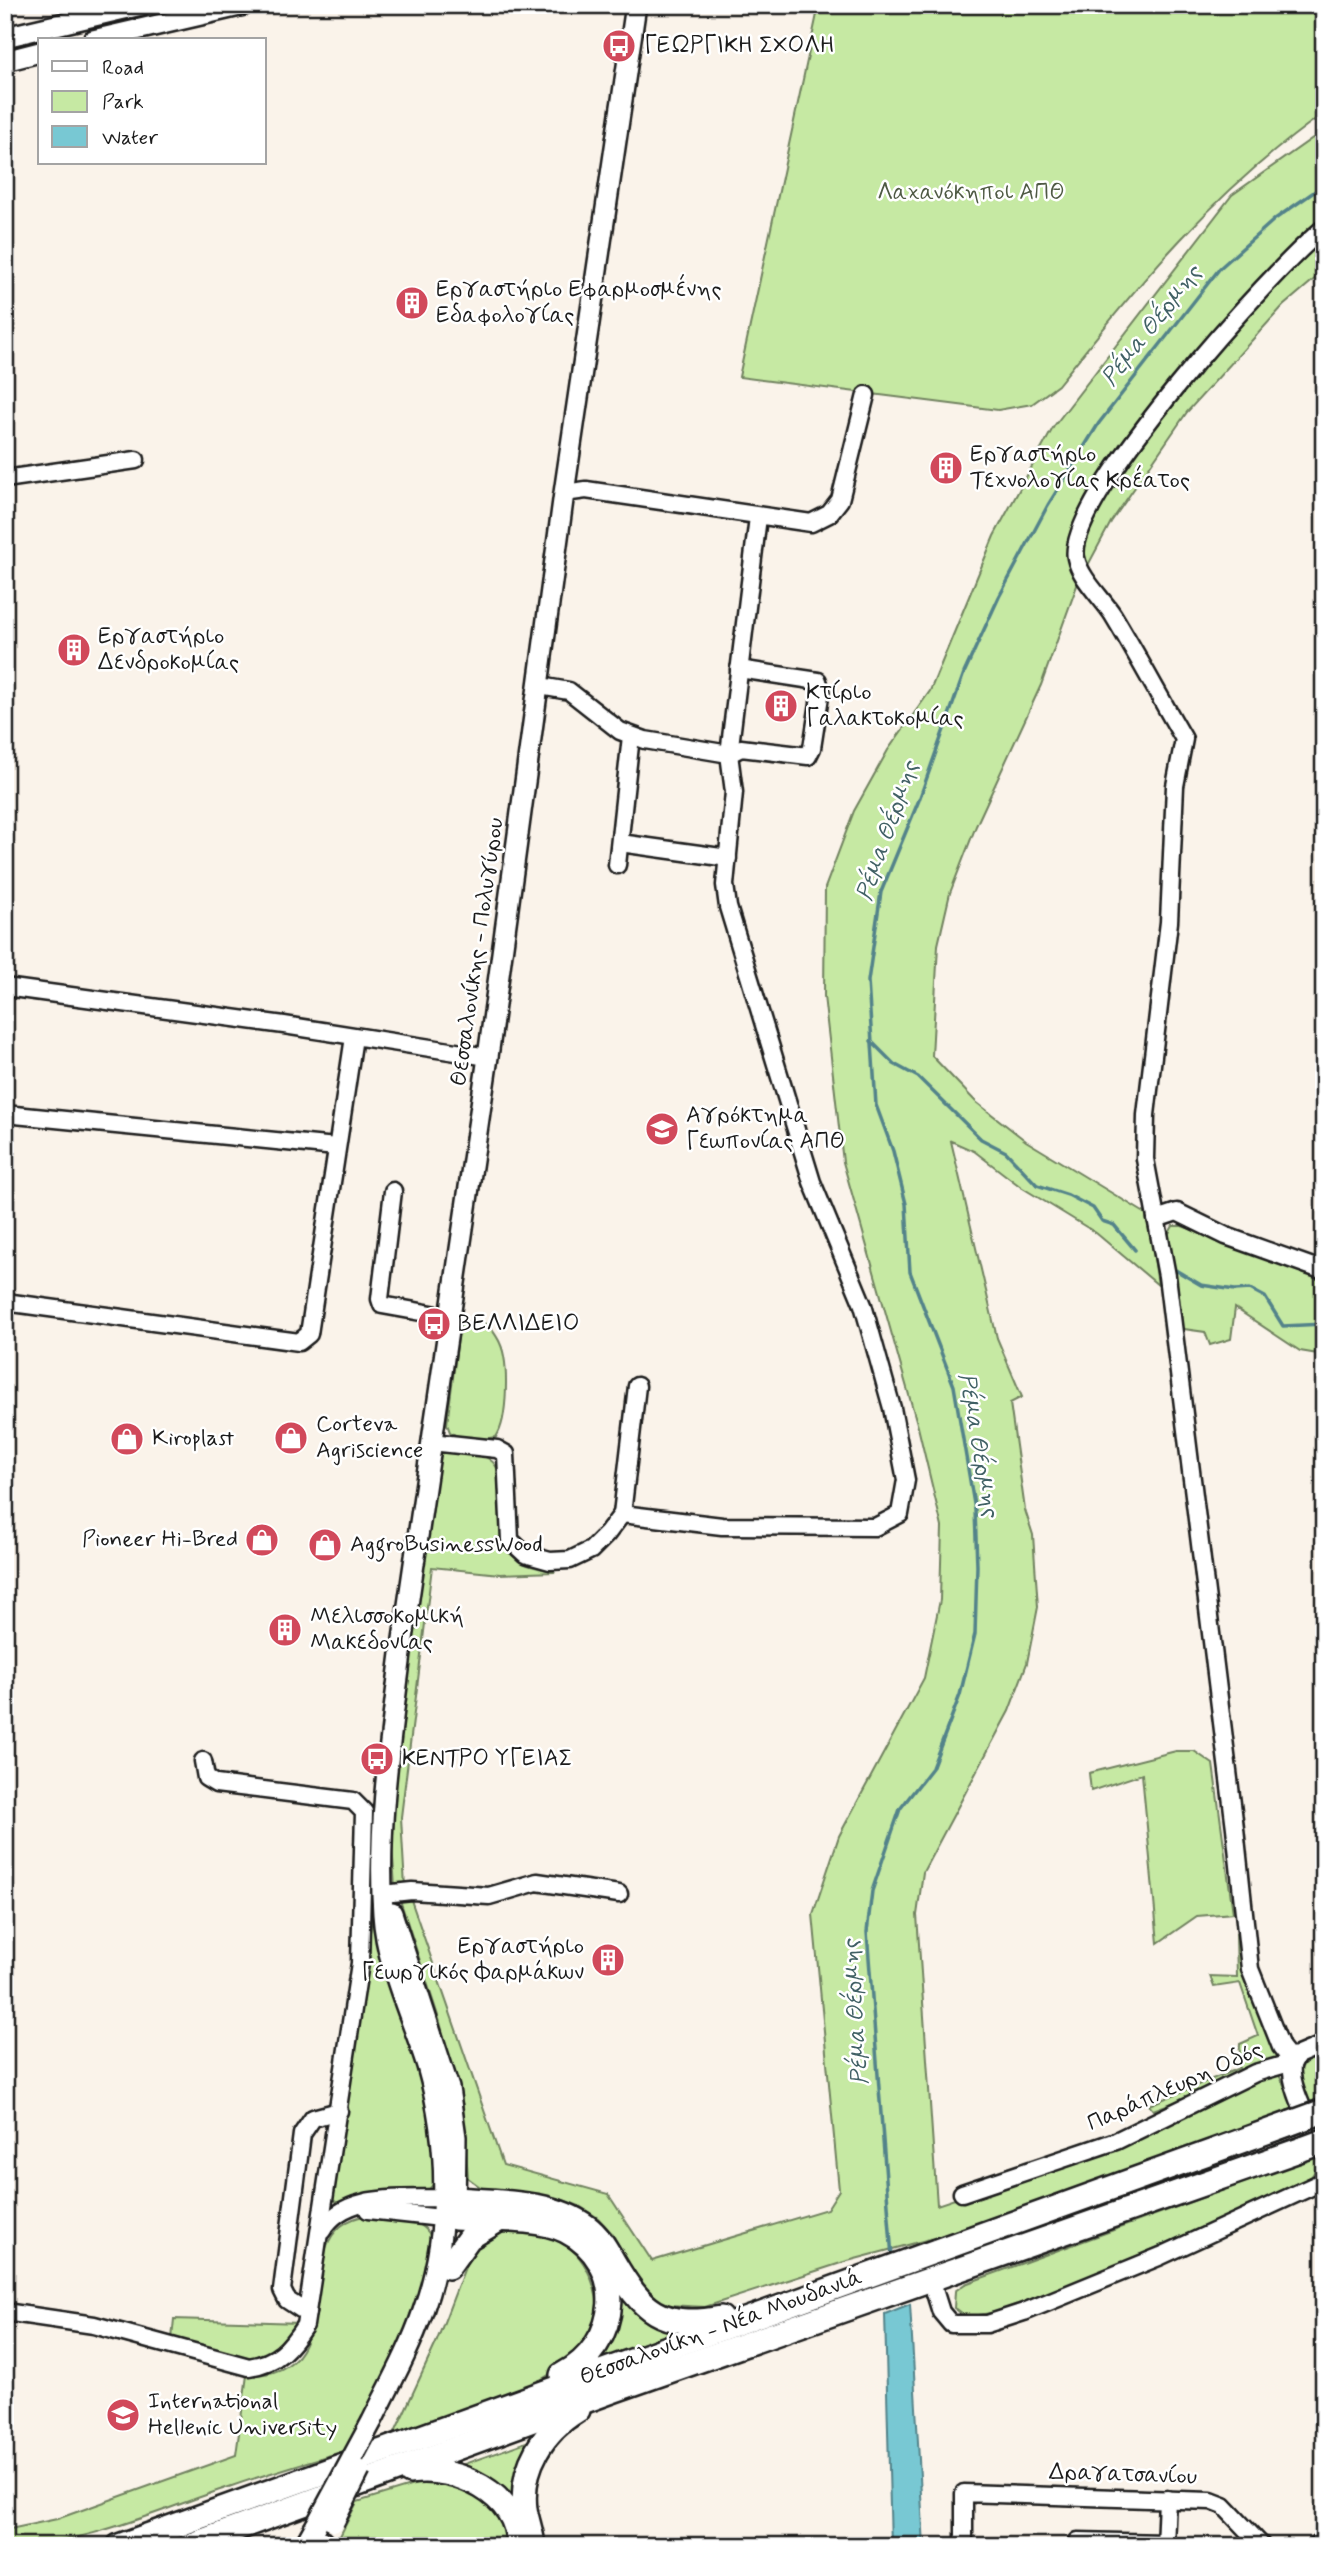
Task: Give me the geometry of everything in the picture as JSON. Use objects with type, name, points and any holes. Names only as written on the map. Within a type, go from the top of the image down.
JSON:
[{"type":"highway","name":"Θεσσαλονίκη - Νέα Μουδανιά","points":[[119,2546],[1322,2111]]},
{"type":"highway","name":"Θεσσαλονίκη - Νέα Μουδανιά","points":[[189,2546],[615,2390],[871,2302],[928,2289],[1317,2146]]},
{"type":"highway","points":[[449,2208],[533,2206],[570,2217],[597,2235],[640,2302],[655,2315],[667,2319],[700,2322],[803,2300]]},
{"type":"highway","points":[[449,2208],[498,2221],[554,2226],[579,2239],[601,2265],[610,2302],[609,2319],[603,2338],[592,2354],[576,2368],[511,2403]]},
{"type":"highway","points":[[448,2267],[469,2238],[498,2221]]},
{"type":"highway","points":[[533,2546],[524,2486],[527,2469],[536,2451],[565,2418],[615,2390]]},
{"type":"highway","points":[[380,2477],[424,2470],[463,2476],[499,2501],[515,2526],[518,2546]]},
{"type":"main road","points":[[5,37],[141,5]]},
{"type":"main road","points":[[102,38],[244,5]]},
{"type":"main road","name":"Θεσσαλονίκης - Πολυγύρου","points":[[319,2538],[377,2424],[425,2340],[448,2267],[449,2208],[456,2137],[449,2088],[396,1922],[383,1894],[380,1866],[383,1798],[431,1442],[540,686],[564,493],[634,10]]},
{"type":"main road","points":[[5,61],[38,53]]},
{"type":"main road","name":"Θεσσαλονίκης - Πολυγύρου","points":[[377,2424],[424,2309],[449,2208]]},
{"type":"street","points":[[1317,2146],[1292,2077],[1293,2063],[1281,2047],[1250,1969],[1167,1276],[1145,1159],[1146,1115],[1169,922],[1175,786],[1184,739],[1116,620],[1079,567],[1075,546],[1086,514],[1147,426],[1260,289],[1297,250],[1324,228]]},
{"type":"street","points":[[564,493],[586,490],[811,523],[829,514],[840,500],[866,395]]},
{"type":"street","points":[[5,479],[136,460]]},
{"type":"street","points":[[622,1514],[722,1525],[876,1527],[900,1514],[905,1498],[906,1480],[892,1408],[863,1305],[812,1182],[728,907],[725,885],[734,792],[729,754],[758,517]]},
{"type":"street","points":[[540,686],[569,691],[620,731],[631,736],[729,754],[741,748],[808,756],[813,748],[821,690],[818,681],[738,669]]},
{"type":"street","points":[[617,865],[631,736]]},
{"type":"street","points":[[620,843],[728,858]]},
{"type":"street","points":[[5,987],[488,1057]]},
{"type":"street","points":[[5,1302],[299,1342],[309,1334],[354,1037]]},
{"type":"street","points":[[5,1114],[336,1146]]},
{"type":"street","points":[[393,1191],[380,1300],[387,1307],[449,1317]]},
{"type":"street","points":[[1156,1219],[1177,1212],[1226,1236],[1324,1271]]},
{"type":"street","points":[[431,1442],[497,1449],[506,1454],[510,1540],[525,1554],[550,1561],[570,1560],[591,1550],[622,1514],[637,1387]]},
{"type":"street","points":[[5,2312],[94,2325],[249,2367],[265,2365],[281,2357],[305,2325],[360,1963],[364,1812],[353,1801],[215,1784],[206,1778],[203,1761]]},
{"type":"street","points":[[383,1894],[412,1891],[489,1896],[537,1882],[619,1894]]},
{"type":"street","name":"Παράπλευρη Οδός","points":[[962,2193],[1116,2141],[1255,2073],[1293,2063],[1298,2055],[1324,2043]]},
{"type":"street","points":[[307,2313],[287,2300],[282,2290],[302,2134],[313,2118],[339,2110]]},
{"type":"street","points":[[928,2289],[951,2324],[987,2324],[1161,2256],[1324,2181]]},
{"type":"street","points":[[321,2233],[339,2211],[361,2203],[449,2208]]},
{"type":"street","name":"Δραγατσανίου","points":[[964,2546],[964,2493],[1219,2503],[1262,2546]]},
{"type":"street","points":[[1077,2546],[1077,2541],[1165,2544],[1167,2499]]},
{"type":"street","points":[[1315,2546],[1324,2538]]},
{"type":"green space","name":"Λαχανόκηποι ΑΠΘ","points":[[819,5],[1324,5],[1324,113],[1284,143],[1213,206],[1150,274],[1058,385],[1032,404],[998,410],[739,377]]},
{"type":"green space","points":[[1324,130],[1324,224],[1132,436],[1084,506],[1073,533],[1070,550],[1080,577],[1041,685],[976,826],[950,893],[938,945],[932,1056],[976,1102],[1026,1141],[1148,1215],[1158,1285],[1096,1233],[1021,1187],[974,1151],[951,1141],[997,1338],[1022,1397],[1010,1403],[1025,1510],[1033,1535],[1038,1607],[1027,1663],[1009,1711],[923,1872],[917,1915],[937,2205],[1113,2146],[1220,2095],[1278,2073],[1296,2109],[945,2235],[844,2262],[705,2307],[668,2305],[641,2286],[612,2233],[598,2218],[561,2199],[483,2189],[468,2178],[463,2106],[439,2019],[400,1900],[411,1900],[503,2165],[608,2194],[652,2261],[827,2209],[839,2190],[813,1914],[839,1836],[924,1678],[940,1600],[942,1527],[918,1427],[843,1162],[824,996],[825,888],[854,811],[888,750],[930,691],[994,536],[1054,426],[1232,195]]},
{"type":"green space","points":[[1324,232],[1324,271],[1283,306],[1187,412],[1111,522],[1086,569],[1079,553],[1090,514],[1181,386]]},
{"type":"green space","points":[[1173,1226],[1182,1226],[1324,1277],[1324,1355],[1300,1351],[1235,1308],[1231,1339],[1210,1345],[1205,1332],[1177,1328],[1161,1247]]},
{"type":"green space","points":[[460,1322],[488,1324],[499,1340],[503,1352],[505,1405],[496,1437],[467,1439],[450,1432],[447,1424]]},
{"type":"green space","points":[[446,1451],[474,1453],[489,1459],[497,1468],[500,1479],[503,1539],[510,1552],[527,1565],[555,1572],[500,1574],[432,1567],[401,1817],[405,1887],[395,1887],[390,1816],[420,1566],[439,1455]]},
{"type":"green space","points":[[1176,1751],[1194,1751],[1213,1764],[1233,1913],[1197,1916],[1158,1943],[1142,1774],[1091,1791],[1089,1773]]},
{"type":"green space","points":[[374,1903],[423,2071],[437,2180],[425,2194],[340,2204],[333,2200]]},
{"type":"green space","points":[[1236,1934],[1241,1935],[1254,2000],[1278,2057],[1197,2094],[1153,2110],[1149,2105],[1239,2068],[1240,2044],[1258,2036],[1240,1983],[1214,1987],[1210,1976],[1237,1977]]},
{"type":"green space","points":[[1324,2052],[1324,2097],[1307,2103],[1300,2078],[1302,2066]]},
{"type":"green space","points":[[1317,2156],[1317,2168],[1311,2177],[1280,2194],[1091,2276],[997,2312],[966,2317],[954,2308],[955,2291],[965,2284]]},
{"type":"green space","points":[[373,2215],[416,2223],[429,2233],[432,2241],[424,2295],[352,2449],[255,2478],[143,2518],[89,2534],[34,2545],[5,2546],[5,2530],[57,2519],[236,2455],[247,2375],[281,2369],[301,2352],[311,2327],[320,2269],[328,2243],[344,2223]]},
{"type":"green space","points":[[524,2229],[568,2247],[589,2273],[594,2287],[596,2319],[583,2346],[559,2368],[527,2387],[491,2403],[394,2434],[436,2343],[472,2249],[491,2234]]},
{"type":"green space","points":[[611,2279],[661,2327],[688,2333],[590,2368]]},
{"type":"green space","points":[[174,2319],[300,2323],[279,2348],[251,2361],[172,2339]]},
{"type":"green space","points":[[549,2434],[517,2518],[447,2470]]},
{"type":"green space","points":[[430,2480],[487,2496],[515,2546],[335,2546],[357,2502]]},
{"type":"water","points":[[910,2304],[924,2546],[891,2546],[885,2314]]},
{"type":"waterway","name":"Ρέμα Θέρμης","points":[[892,2257],[867,1932],[872,1891],[900,1809],[932,1768],[960,1695],[975,1634],[977,1566],[975,1510],[954,1386],[910,1272],[906,1204],[893,1151],[876,1105],[868,981],[881,892],[919,800],[964,673],[999,597],[1048,505],[1099,423],[1220,268],[1275,219],[1324,185]]},
{"type":"waterway","points":[[871,1041],[894,1064],[918,1077],[981,1139],[1006,1152],[1037,1185],[1068,1195],[1093,1208],[1102,1221],[1114,1225],[1135,1250]]},
{"type":"waterway","points":[[1172,1268],[1201,1285],[1235,1290],[1250,1289],[1265,1297],[1283,1326],[1324,1324]]},
{"type":"place","name":"ΓΕΩΡΓΙΚΗ ΣΧΟΛΗ","points":[[619,46]]},
{"type":"place","name":"Εργαστήριο Εφαρμοσμένης Εδαφολογίας","points":[[412,303]]},
{"type":"place","name":"Εργαστήριο Τεχνολογίας Κρέατος","points":[[946,468]]},
{"type":"place","name":"Εργαστήριο Δενδροκομίας","points":[[74,650]]},
{"type":"place","name":"Κτίριο Γαλακτοκομίας","points":[[781,706]]},
{"type":"place","name":"Αγρόκτημα Γεωπονίας ΑΠΘ","points":[[662,1129]]},
{"type":"place","name":"ΒΕΛΛΙΔΕΙΟ","points":[[434,1324]]},
{"type":"place","name":"Corteva Agriscience","points":[[291,1438]]},
{"type":"place","name":"Kiroplast","points":[[127,1439]]},
{"type":"place","name":"Pioneer Hi-Bred","points":[[262,1540]]},
{"type":"place","name":"AggroBusinessWood","points":[[325,1545]]},
{"type":"place","name":"Μελισσοκομική Μακεδονίας","points":[[285,1630]]},
{"type":"place","name":"ΚΕΝΤΡΟ ΥΓΕΙΑΣ","points":[[377,1759]]},
{"type":"place","name":"Εργαστήριο Γεωργικός Φαρμάκων","points":[[608,1960]]},
{"type":"place","name":"International Hellenic University","points":[[123,2415]]}]
